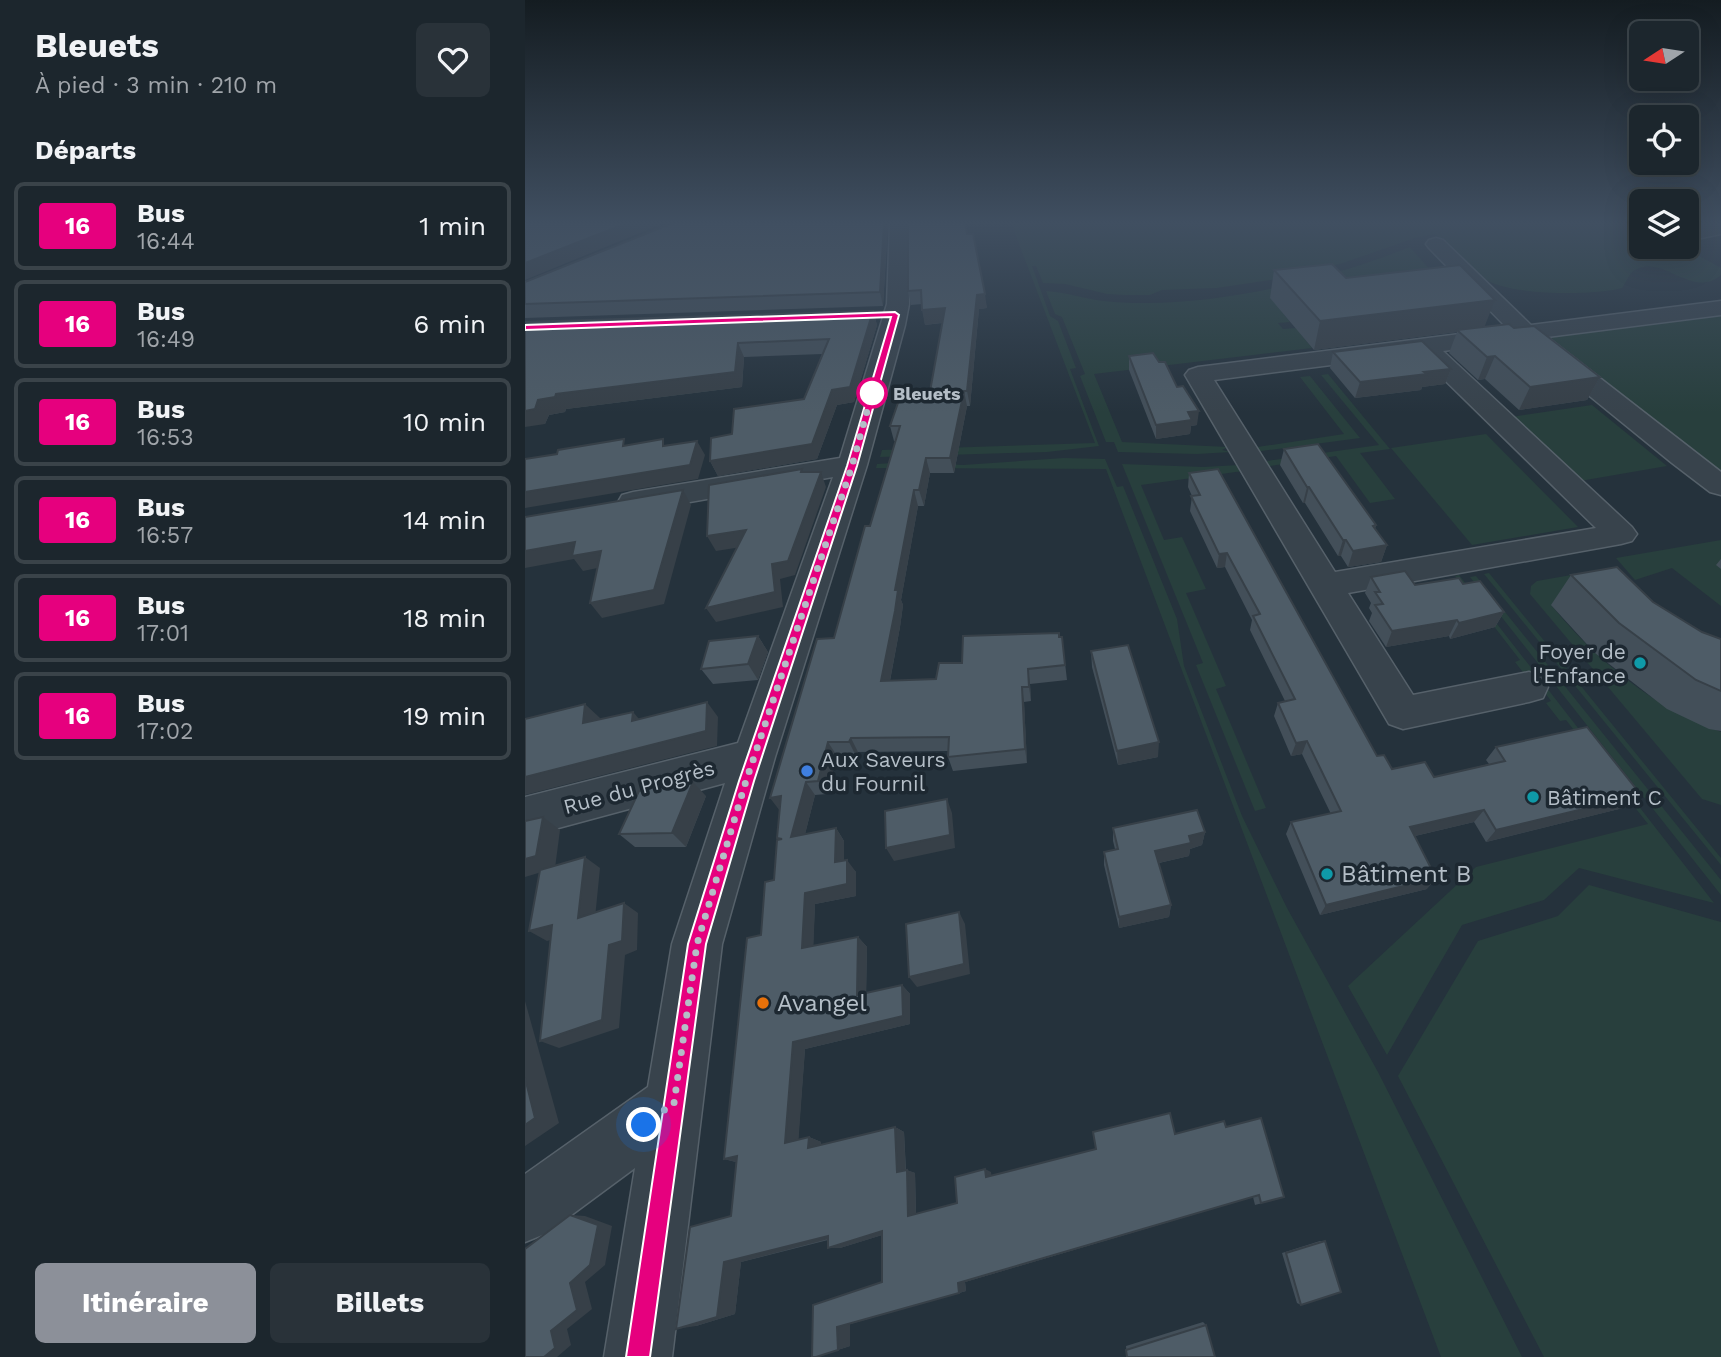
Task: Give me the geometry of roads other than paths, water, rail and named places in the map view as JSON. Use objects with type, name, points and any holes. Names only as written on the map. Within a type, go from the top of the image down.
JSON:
[{"type":"street","points":[[638,1357],[697,944],[754,757],[852,466],[890,286]]},
{"type":"street","points":[[1477,286],[1508,318],[1721,486]]},
{"type":"street","points":[[1529,687],[1403,713],[1198,375],[1721,308]]},
{"type":"street","points":[[1326,585],[1621,534],[1424,346]]},
{"type":"street","points":[[607,506],[852,466]]},
{"type":"street","name":"Rue du Progrès","points":[[525,817],[754,757]]},
{"type":"street","points":[[525,1211],[674,1103]]},
{"type":"place","name":"Bleuets","points":[[872,393]]},
{"type":"place","name":"Foyer de l'Enfance","points":[[1640,663]]},
{"type":"place","name":"Aux Saveurs du Fournil","points":[[807,771]]},
{"type":"place","name":"Bâtiment C","points":[[1533,797]]},
{"type":"place","name":"Bâtiment B","points":[[1327,874]]},
{"type":"place","name":"Avangel","points":[[763,1003]]}]
